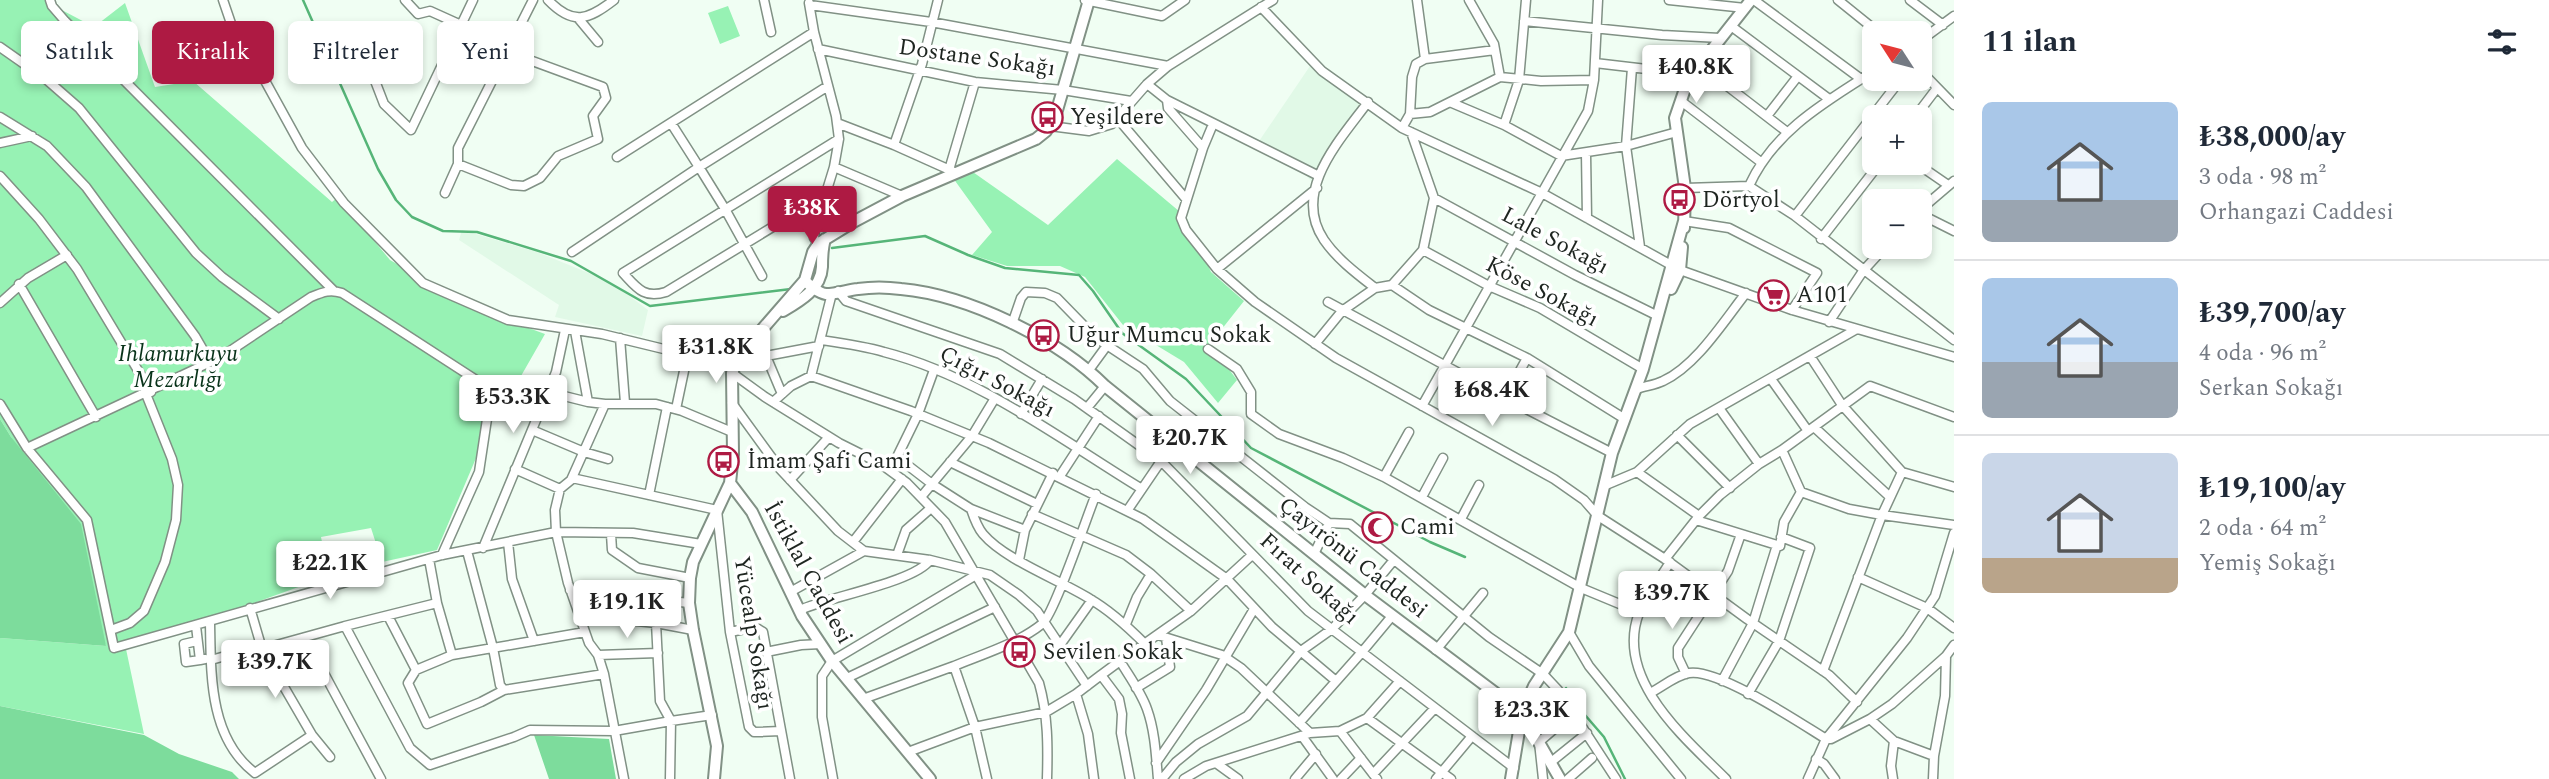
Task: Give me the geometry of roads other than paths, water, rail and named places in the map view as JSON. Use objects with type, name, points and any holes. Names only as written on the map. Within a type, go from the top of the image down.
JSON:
[{"type":"street","points":[[50,0],[65,21],[333,290],[342,293],[484,385],[487,419],[479,472],[442,555]]},
{"type":"street","points":[[223,0],[236,38],[253,59],[302,148],[344,203],[423,283],[508,320],[620,338],[672,351],[739,356]]},
{"type":"street","points":[[405,0],[418,14],[430,11],[452,21]]},
{"type":"street","points":[[463,21],[473,0]]},
{"type":"street","points":[[521,21],[533,0]]},
{"type":"street","points":[[548,0],[561,13],[578,18],[598,12],[614,0]]},
{"type":"street","points":[[764,0],[771,32]]},
{"type":"street","points":[[894,145],[919,71],[938,0]]},
{"type":"street","points":[[811,376],[835,292],[825,294],[813,282],[809,266],[822,244],[902,196],[953,172],[1036,139],[1050,126],[1076,48],[1088,0],[1162,16],[1185,0]]},
{"type":"street","points":[[1050,126],[1089,131],[1105,127],[1118,119],[1147,84],[1168,66],[1273,0]]},
{"type":"street","points":[[1417,0],[1425,59]]},
{"type":"street","points":[[1469,0],[1494,44],[1500,77]]},
{"type":"street","points":[[1504,125],[1519,80],[1525,0]]},
{"type":"street","points":[[1422,406],[1588,111],[1594,80],[1598,0]]},
{"type":"street","points":[[1669,0],[1750,3],[1861,79],[1829,99],[1787,132],[1762,163],[1749,186]]},
{"type":"street","points":[[1838,0],[1865,21]]},
{"type":"street","points":[[1910,0],[1943,24]]},
{"type":"street","points":[[822,244],[814,238],[815,229],[834,167],[839,139],[809,2],[1168,66]]},
{"type":"street","points":[[1513,774],[1522,713],[1534,686],[1569,632],[1612,453],[1637,389],[1658,316],[1676,268],[1684,221],[1685,187],[1675,118],[1688,80],[1750,3]]},
{"type":"street","points":[[1261,7],[1322,71],[1402,128],[1542,193],[1676,268],[1829,322],[1954,357]]},
{"type":"street","points":[[1932,32],[1954,16]]},
{"type":"street","points":[[578,18],[598,42]]},
{"type":"street","points":[[1524,21],[1720,38]]},
{"type":"street","points":[[1731,26],[1829,99]]},
{"type":"street","points":[[617,157],[814,32]]},
{"type":"street","points":[[0,47],[47,80],[79,108],[196,253],[222,277],[279,319]]},
{"type":"street","name":"Dostane Sokağı","points":[[818,49],[975,82],[1063,90],[1132,102]]},
{"type":"street","points":[[1402,128],[1410,114],[1412,77],[1416,64],[1425,59],[1495,50]]},
{"type":"street","points":[[458,164],[511,185],[524,186],[540,178],[554,159],[598,139],[593,116],[606,98],[603,88],[534,62]]},
{"type":"street","points":[[1595,63],[1672,72],[1688,80]]},
{"type":"street","points":[[1700,65],[1787,132]]},
{"type":"street","points":[[1632,68],[1626,146],[1640,247]]},
{"type":"street","points":[[376,84],[384,104],[411,130],[437,75]]},
{"type":"street","points":[[1767,116],[1798,76]]},
{"type":"street","points":[[1410,114],[1430,112],[1452,103],[1500,77],[1519,80],[1594,80]]},
{"type":"street","points":[[953,172],[975,82]]},
{"type":"street","points":[[1932,83],[1954,105]]},
{"type":"street","points":[[445,193],[458,164],[458,148],[489,84]]},
{"type":"street","points":[[1147,84],[1167,100],[1320,176]]},
{"type":"street","points":[[572,252],[699,167],[828,86]]},
{"type":"street","points":[[1924,105],[1937,88]]},
{"type":"street","points":[[1167,100],[1168,108],[1203,148]]},
{"type":"street","points":[[1681,101],[1762,163]]},
{"type":"street","points":[[1367,102],[1322,165],[1312,206],[1323,238],[1340,259],[1375,288]]},
{"type":"street","points":[[1452,103],[1504,125],[1561,156],[1626,146],[1677,132]]},
{"type":"street","points":[[0,117],[47,146],[86,187],[195,336],[210,362]]},
{"type":"street","points":[[1118,119],[1186,199]]},
{"type":"street","points":[[671,123],[725,209],[762,276]]},
{"type":"street","points":[[837,124],[894,145],[953,172]]},
{"type":"street","points":[[1213,124],[1186,199],[1181,222],[1217,269],[1255,302],[1315,344],[1532,465],[1584,500],[1598,516],[1668,561],[1753,624],[1823,671],[1857,702]]},
{"type":"street","points":[[1795,216],[1862,130]]},
{"type":"street","points":[[1315,344],[1342,311],[1375,288],[1392,285],[1423,250],[1434,198],[1411,132]]},
{"type":"street","points":[[0,143],[33,136]]},
{"type":"street","points":[[825,195],[666,292],[654,296],[643,292],[623,273],[839,139]]},
{"type":"street","points":[[1586,153],[1587,218]]},
{"type":"street","points":[[834,167],[902,196]]},
{"type":"street","points":[[1932,172],[1951,183],[1932,201]]},
{"type":"street","points":[[1821,239],[1871,175]]},
{"type":"street","points":[[0,176],[67,255],[149,393],[172,459],[178,485],[176,520],[165,562],[144,611],[131,623],[111,631]]},
{"type":"street","points":[[1685,187],[1749,186],[1795,216],[1821,239],[1954,338]]},
{"type":"street","points":[[1217,269],[1317,188]]},
{"type":"street","name":"Lale Sokağı","points":[[1434,198],[1658,316]]},
{"type":"street","points":[[1932,219],[1954,232]]},
{"type":"street","points":[[1684,221],[1729,228],[1817,273],[1792,310]]},
{"type":"street","points":[[715,779],[717,746],[689,603],[693,562],[730,483],[732,373],[739,356],[776,316],[805,298],[821,264],[822,244]]},
{"type":"street","name":"Köse Sokağı","points":[[1423,250],[1489,286],[1540,308],[1643,369]]},
{"type":"street","points":[[0,303],[19,284],[67,255]]},
{"type":"street","points":[[1829,322],[1874,259]]},
{"type":"street","points":[[809,266],[815,261],[821,264]]},
{"type":"street","points":[[19,284],[96,417]]},
{"type":"street","points":[[1392,285],[1429,310],[1527,358],[1625,419]]},
{"type":"street","name":"Çayırönü Caddesi","points":[[835,292],[863,288],[902,289],[953,300],[999,316],[1089,370],[1105,386],[1365,595],[1522,713],[1560,779]]},
{"type":"street","points":[[27,449],[210,362],[311,297],[333,290]]},
{"type":"street","name":"Fırat Sokağı","points":[[835,292],[846,301],[1000,354],[1087,408],[1161,461],[1308,611],[1472,736],[1513,774]]},
{"type":"street","points":[[1012,324],[1021,298],[1026,292],[1045,293],[1056,298],[1096,338],[1143,369],[1176,406],[1305,507],[1329,523],[1350,524],[1489,637],[1543,674],[1574,712],[1616,779]]},
{"type":"street","points":[[1637,389],[1664,381],[1685,365],[1746,293]]},
{"type":"street","points":[[1328,302],[1612,453]]},
{"type":"street","points":[[483,548],[556,372],[565,330]]},
{"type":"street","points":[[1606,485],[1637,472],[1690,424],[1855,330]]},
{"type":"street","points":[[575,331],[588,402]]},
{"type":"street","points":[[620,338],[625,403]]},
{"type":"street","points":[[753,341],[766,356],[782,394]]},
{"type":"street","name":"Çığır Sokağı","points":[[766,356],[820,343],[884,352],[934,370],[995,398],[1142,489]]},
{"type":"street","points":[[1089,370],[1108,344]]},
{"type":"street","points":[[1208,349],[1237,369],[1251,393],[1251,414],[1279,435],[1343,458],[1384,477],[1581,588],[1639,612]]},
{"type":"street","points":[[649,495],[688,352]]},
{"type":"street","points":[[1810,356],[1842,405],[1902,472],[1954,487]]},
{"type":"street","points":[[1505,398],[1527,358]]},
{"type":"street","points":[[890,470],[918,414],[934,370]]},
{"type":"street","points":[[732,373],[829,437],[890,470],[945,522],[1039,683],[1046,712],[1047,779]]},
{"type":"street","points":[[773,402],[791,386],[811,376],[972,436],[1127,510],[1185,547],[1227,579],[1254,609],[1336,681]]},
{"type":"street","points":[[1021,414],[1042,379]]},
{"type":"street","points":[[1771,379],[1811,429],[1890,497]]},
{"type":"street","points":[[1087,408],[1105,386]]},
{"type":"street","points":[[1726,779],[1673,724],[1642,681],[1634,660],[1639,612],[1668,561],[1698,518],[1730,488],[1759,464],[1870,386],[1954,417]]},
{"type":"street","points":[[548,392],[605,404],[656,404],[732,432]]},
{"type":"street","points":[[921,497],[972,436],[995,398]]},
{"type":"street","points":[[732,403],[790,480],[838,531],[864,551],[930,560],[990,575],[1037,611],[1087,686]]},
{"type":"street","points":[[0,404],[27,449],[88,520],[114,648],[442,555],[556,532],[633,533],[701,544]]},
{"type":"street","points":[[605,404],[572,478],[560,489],[555,510],[556,532],[570,590],[604,674],[624,779]]},
{"type":"street","points":[[1719,408],[1759,464]]},
{"type":"street","points":[[1019,560],[1031,514],[1098,416]]},
{"type":"street","points":[[531,430],[608,459]]},
{"type":"street","points":[[1384,477],[1409,432]]},
{"type":"street","points":[[1677,435],[1730,488]]},
{"type":"street","points":[[790,480],[829,437]]},
{"type":"street","points":[[1782,450],[1801,492],[1849,509],[1954,525]]},
{"type":"street","points":[[897,457],[971,509],[1025,530]]},
{"type":"street","points":[[1422,497],[1443,458]]},
{"type":"street","points":[[1127,510],[1161,461]]},
{"type":"street","points":[[950,462],[1037,504]]},
{"type":"street","points":[[515,469],[560,489]]},
{"type":"street","points":[[1637,472],[1698,518],[1741,534],[1810,548],[1779,641],[1748,694]]},
{"type":"street","points":[[1823,671],[1882,515],[1902,472]]},
{"type":"street","points":[[572,478],[717,510]]},
{"type":"street","points":[[853,542],[902,479]]},
{"type":"street","name":"İstiklal Caddesi","points":[[730,483],[752,512],[800,610],[832,661],[927,778]]},
{"type":"street","points":[[1461,519],[1479,485]]},
{"type":"street","points":[[1722,681],[1753,624],[1784,522],[1801,492]]},
{"type":"street","points":[[863,699],[1014,641],[1045,623],[1063,584],[1096,495]]},
{"type":"street","points":[[897,555],[906,530],[932,508]]},
{"type":"street","points":[[971,509],[983,534],[996,547],[1092,600],[1126,624],[1145,644]]},
{"type":"street","name":"Yücealp Sokağı","points":[[717,510],[730,632],[749,727],[754,732],[781,731]]},
{"type":"street","points":[[1031,514],[1126,555],[1191,611]]},
{"type":"street","points":[[1314,554],[1329,523]]},
{"type":"street","points":[[1808,779],[1826,739],[1908,638],[1935,596],[1951,556],[1954,533]]},
{"type":"street","points":[[611,534],[612,550],[638,568],[690,578]]},
{"type":"street","points":[[1686,674],[1678,657],[1678,648],[1728,571],[1741,534]]},
{"type":"street","points":[[508,542],[512,579],[534,641]]},
{"type":"street","points":[[467,551],[500,685],[504,690]]},
{"type":"street","points":[[792,591],[864,551]]},
{"type":"street","points":[[908,752],[975,727],[1046,712],[1076,694],[1145,644],[1162,637],[1252,555]]},
{"type":"street","points":[[429,559],[437,603],[452,654]]},
{"type":"street","points":[[800,610],[919,570],[930,560]]},
{"type":"street","points":[[1160,779],[1198,744],[1247,716],[1265,691],[1301,651],[1332,629],[1393,561]]},
{"type":"street","points":[[833,779],[822,718],[822,676],[832,661],[975,573]]},
{"type":"street","points":[[1126,624],[1137,597],[1151,574]]},
{"type":"street","points":[[1858,577],[1927,608],[1952,623]]},
{"type":"street","points":[[570,590],[689,603]]},
{"type":"street","points":[[1436,650],[1483,593]]},
{"type":"street","points":[[1060,645],[1092,600]]},
{"type":"street","points":[[197,641],[184,644],[186,662],[305,638],[437,603]]},
{"type":"street","points":[[847,678],[995,607]]},
{"type":"street","points":[[250,608],[262,648],[312,735],[330,757]]},
{"type":"street","points":[[1156,763],[1206,691],[1254,609]]},
{"type":"street","points":[[579,615],[656,623],[693,630]]},
{"type":"street","points":[[388,616],[416,670]]},
{"type":"street","points":[[1299,723],[1392,616]]},
{"type":"street","points":[[210,622],[215,705],[230,746],[241,762],[255,773],[312,735]]},
{"type":"street","points":[[656,623],[660,701],[671,721],[670,779]]},
{"type":"street","points":[[196,626],[200,660]]},
{"type":"street","points":[[345,626],[410,748],[430,765],[530,730],[614,731],[712,715]]},
{"type":"street","points":[[730,632],[755,626],[763,632],[790,779]]},
{"type":"street","points":[[586,632],[452,654],[416,670],[408,683],[427,724],[504,690],[604,674]]},
{"type":"street","points":[[1569,632],[1589,666],[1681,779]]},
{"type":"street","points":[[1162,637],[1226,657],[1299,723],[1333,779]]},
{"type":"street","points":[[1136,688],[1170,667],[1162,637]]},
{"type":"street","points":[[305,638],[381,779]]},
{"type":"street","points":[[766,652],[821,644]]},
{"type":"street","points":[[1650,693],[1693,673],[1722,681],[1831,740],[1892,704],[1946,656],[1954,645]]},
{"type":"street","points":[[598,655],[658,653]]},
{"type":"street","points":[[1933,779],[1934,756],[1945,696],[1946,656]]},
{"type":"street","points":[[1120,661],[1147,709],[1160,779]]},
{"type":"street","points":[[954,666],[975,727],[987,779]]},
{"type":"street","points":[[1101,675],[1119,699],[1122,714],[1121,733],[1130,779]]},
{"type":"street","points":[[1184,779],[1216,763],[1306,735],[1340,731],[1367,718],[1399,681]]},
{"type":"street","points":[[1076,694],[1088,734],[1094,779]]},
{"type":"street","points":[[1340,731],[1375,776],[1435,708]]},
{"type":"street","points":[[1544,779],[1539,742],[1574,712]]},
{"type":"street","points":[[1367,718],[1402,743],[1439,776],[1451,779]]},
{"type":"street","points":[[1870,719],[1894,741],[1934,756]]},
{"type":"street","points":[[1550,762],[1587,733]]},
{"type":"street","points":[[1439,776],[1472,736]]},
{"type":"street","points":[[1893,779],[1891,766],[1894,741]]},
{"type":"street","points":[[1295,779],[1316,754]]},
{"type":"street","points":[[1341,779],[1361,758]]},
{"type":"street","points":[[1568,779],[1592,758]]},
{"type":"street","points":[[1816,759],[1824,764],[1835,779]]},
{"type":"street","points":[[1216,763],[1238,779]]},
{"type":"waterway","points":[[303,0],[378,169],[396,200],[412,217],[443,231],[477,232],[571,261],[650,306],[791,289]]},
{"type":"waterway","points":[[832,248],[925,236],[1005,268],[1079,275],[1122,333],[1186,379],[1251,448],[1430,542],[1465,557]]},
{"type":"waterway","points":[[1566,688],[1572,700],[1604,737],[1625,779]]},
{"type":"place","name":"Yeşildere","points":[[1047,117]]},
{"type":"place","name":"Dörtyol","points":[[1679,200]]},
{"type":"place","name":"A101","points":[[1773,295]]},
{"type":"place","name":"Uğur Mumcu Sokak","points":[[1044,335]]},
{"type":"place","name":"İmam Şafi Cami","points":[[724,461]]},
{"type":"place","name":"Cami","points":[[1377,527]]},
{"type":"place","name":"Sevilen Sokak","points":[[1020,652]]},
{"type":"park label","name":"Ihlamurkuyu Mezarlığı","points":[[178,367]]}]
